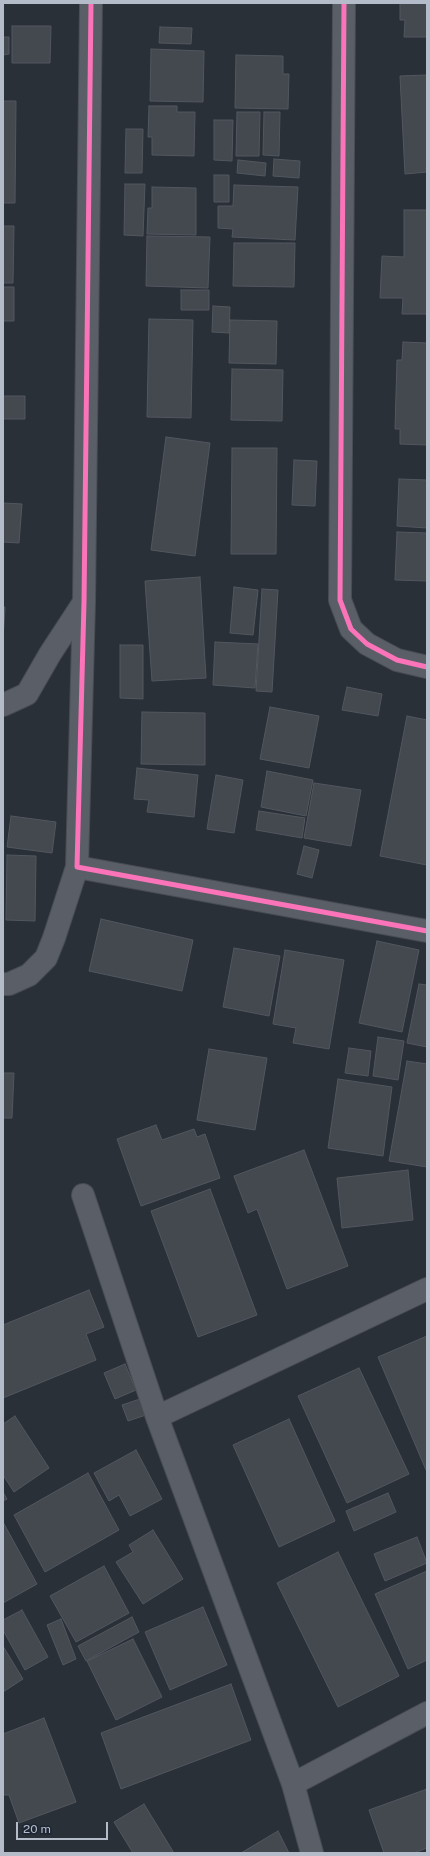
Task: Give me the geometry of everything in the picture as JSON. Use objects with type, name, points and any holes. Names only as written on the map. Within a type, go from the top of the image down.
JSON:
[{"type":"street","points":[[3,984],[9,984],[29,975],[46,958],[77,867],[84,602],[91,3]]},
{"type":"street","points":[[344,3],[340,600],[351,629],[367,644],[397,660],[427,667]]},
{"type":"street","points":[[3,705],[27,694],[50,654],[84,602]]},
{"type":"street","points":[[77,867],[427,931]]},
{"type":"street","points":[[83,1195],[157,1417],[293,1784],[312,1853]]},
{"type":"street","points":[[157,1417],[427,1289]]},
{"type":"street","points":[[293,1784],[427,1714]]},
{"type":"building","points":[[400,3],[427,3],[427,37],[404,37],[405,20],[400,20]]},
{"type":"building","points":[[12,26],[51,26],[50,63],[12,63]]},
{"type":"building","points":[[160,27],[192,28],[191,44],[159,43]]},
{"type":"building","points":[[3,37],[9,37],[9,54],[3,55]]},
{"type":"building","points":[[151,49],[204,51],[203,102],[150,101]]},
{"type":"building","points":[[236,55],[283,56],[283,74],[289,74],[288,109],[235,108]]},
{"type":"building","points":[[427,75],[427,172],[405,174],[400,76]]},
{"type":"building","points":[[3,101],[16,101],[15,203],[3,203]]},
{"type":"building","points":[[149,106],[177,106],[177,112],[195,112],[194,156],[152,155],[152,137],[148,137]]},
{"type":"building","points":[[237,112],[260,112],[259,156],[236,156]]},
{"type":"building","points":[[264,112],[280,112],[279,156],[263,155]]},
{"type":"building","points":[[214,120],[233,120],[232,161],[214,160]]},
{"type":"building","points":[[126,129],[143,129],[142,173],[125,173]]},
{"type":"building","points":[[274,159],[300,161],[299,178],[273,176]]},
{"type":"building","points":[[238,160],[266,163],[265,176],[237,173]]},
{"type":"building","points":[[214,175],[229,175],[229,202],[214,202]]},
{"type":"building","points":[[125,184],[145,184],[143,236],[124,235]]},
{"type":"building","points":[[234,185],[298,187],[295,240],[232,237],[233,229],[218,228],[218,206],[233,206]]},
{"type":"building","points":[[152,187],[196,188],[196,235],[147,234],[148,208],[152,208]]},
{"type":"building","points":[[404,210],[427,210],[427,314],[402,314],[403,298],[380,298],[382,256],[404,257]]},
{"type":"building","points":[[3,226],[14,226],[13,283],[3,283]]},
{"type":"building","points":[[147,236],[210,237],[208,288],[146,286]]},
{"type":"building","points":[[234,243],[295,243],[294,287],[233,286]]},
{"type":"building","points":[[3,287],[14,287],[14,321],[3,321]]},
{"type":"building","points":[[181,290],[209,290],[209,310],[181,310]]},
{"type":"building","points":[[213,306],[230,307],[229,333],[212,332]]},
{"type":"building","points":[[149,319],[193,320],[191,418],[147,417]]},
{"type":"building","points":[[230,320],[277,321],[276,364],[229,363]]},
{"type":"building","points":[[403,342],[427,343],[427,445],[400,444],[400,429],[395,429],[397,360],[402,360]]},
{"type":"building","points":[[232,369],[283,370],[282,421],[231,420]]},
{"type":"building","points":[[3,396],[25,396],[25,419],[3,419]]},
{"type":"building","points":[[166,437],[210,443],[195,556],[151,550]]},
{"type":"building","points":[[232,448],[277,448],[276,554],[231,554]]},
{"type":"building","points":[[294,460],[317,461],[315,506],[292,505]]},
{"type":"building","points":[[399,479],[427,480],[427,528],[397,526]]},
{"type":"building","points":[[3,503],[22,504],[19,543],[3,542]]},
{"type":"building","points":[[397,532],[427,533],[427,581],[395,580]]},
{"type":"building","points":[[200,577],[206,678],[152,681],[145,581]]},
{"type":"building","points":[[234,587],[258,590],[253,635],[230,633]]},
{"type":"building","points":[[262,589],[278,590],[272,692],[256,691]]},
{"type":"building","points":[[3,607],[5,607],[3,640]]},
{"type":"building","points":[[215,642],[258,644],[255,688],[213,685]]},
{"type":"building","points":[[120,645],[143,645],[143,699],[120,698]]},
{"type":"building","points":[[347,687],[382,694],[378,716],[342,710]]},
{"type":"building","points":[[270,707],[319,716],[309,768],[260,759]]},
{"type":"building","points":[[142,712],[205,713],[205,765],[141,764]]},
{"type":"building","points":[[407,716],[427,720],[427,865],[380,856]]},
{"type":"building","points":[[137,768],[198,775],[194,817],[147,812],[149,800],[134,799]]},
{"type":"building","points":[[267,771],[313,780],[306,816],[261,807]]},
{"type":"building","points":[[216,775],[243,780],[234,833],[207,829]]},
{"type":"building","points":[[314,783],[361,790],[351,846],[304,838]]},
{"type":"building","points":[[259,811],[305,818],[302,838],[256,830]]},
{"type":"building","points":[[11,816],[56,822],[52,853],[7,847]]},
{"type":"building","points":[[304,846],[319,850],[312,878],[297,874]]},
{"type":"building","points":[[7,855],[36,856],[35,921],[6,920]]},
{"type":"building","points":[[101,919],[193,940],[182,991],[89,971]]},
{"type":"building","points":[[377,941],[419,950],[402,1032],[359,1023]]},
{"type":"building","points":[[234,948],[280,956],[269,1016],[223,1007]]},
{"type":"building","points":[[285,950],[344,960],[329,1049],[293,1043],[296,1028],[273,1024]]},
{"type":"building","points":[[419,984],[427,985],[427,1047],[407,1043]]},
{"type":"building","points":[[378,1037],[404,1041],[398,1080],[373,1076]]},
{"type":"building","points":[[349,1048],[371,1051],[368,1076],[345,1073]]},
{"type":"building","points":[[209,1049],[267,1058],[255,1130],[197,1120]]},
{"type":"building","points":[[407,1061],[427,1064],[427,1167],[389,1161]]},
{"type":"building","points":[[3,1073],[14,1073],[12,1118],[3,1118]]},
{"type":"building","points":[[338,1079],[392,1087],[383,1156],[328,1148]]},
{"type":"building","points":[[156,1125],[162,1140],[194,1129],[197,1137],[205,1134],[220,1178],[141,1206],[117,1139]]},
{"type":"building","points":[[304,1150],[348,1266],[287,1289],[257,1209],[248,1213],[234,1176]]},
{"type":"building","points":[[408,1170],[413,1220],[342,1228],[337,1178]]},
{"type":"building","points":[[210,1189],[257,1315],[198,1337],[151,1211]]},
{"type":"building","points":[[89,1290],[104,1327],[86,1334],[96,1360],[3,1398],[3,1325]]},
{"type":"building","points":[[427,1336],[427,1470],[426,1470],[378,1357]]},
{"type":"building","points":[[125,1364],[136,1390],[115,1399],[104,1373]]},
{"type":"building","points":[[359,1368],[409,1474],[347,1503],[298,1396]]},
{"type":"building","points":[[140,1399],[146,1415],[128,1421],[122,1405]]},
{"type":"building","points":[[15,1416],[49,1468],[14,1492],[3,1475],[3,1424]]},
{"type":"building","points":[[289,1419],[335,1521],[279,1547],[233,1445]]},
{"type":"building","points":[[136,1450],[162,1499],[130,1516],[119,1495],[109,1501],[94,1473]]},
{"type":"building","points":[[88,1473],[119,1530],[45,1572],[14,1515]]},
{"type":"building","points":[[3,1492],[7,1499],[3,1501]]},
{"type":"building","points":[[388,1493],[396,1512],[354,1531],[346,1511]]},
{"type":"building","points":[[3,1522],[37,1584],[3,1603]]},
{"type":"building","points":[[153,1530],[183,1579],[143,1604],[116,1562],[133,1552],[129,1545]]},
{"type":"building","points":[[417,1537],[427,1563],[385,1581],[374,1554]]},
{"type":"building","points":[[338,1552],[399,1676],[338,1707],[277,1583]]},
{"type":"building","points":[[104,1566],[129,1613],[76,1642],[50,1596]]},
{"type":"building","points":[[427,1571],[427,1660],[408,1669],[375,1594]]},
{"type":"building","points":[[203,1607],[227,1665],[170,1690],[145,1632]]},
{"type":"building","points":[[22,1610],[48,1657],[25,1670],[3,1630],[3,1620]]},
{"type":"building","points":[[132,1617],[139,1632],[86,1661],[78,1646]]},
{"type":"building","points":[[61,1619],[76,1659],[63,1665],[47,1625]]},
{"type":"building","points":[[133,1639],[162,1697],[116,1720],[87,1661]]},
{"type":"building","points":[[3,1646],[23,1679],[3,1692]]},
{"type":"building","points":[[231,1684],[251,1740],[121,1789],[101,1733]]},
{"type":"building","points":[[44,1718],[76,1802],[19,1823],[9,1795],[3,1795],[3,1734]]},
{"type":"building","points":[[427,1789],[427,1848],[414,1853],[384,1853],[369,1810]]},
{"type":"building","points":[[144,1804],[174,1853],[133,1853],[114,1822]]},
{"type":"building","points":[[278,1831],[289,1853],[241,1853]]},
{"type":"cycle path","points":[[91,3],[84,602],[77,867],[427,931]]},
{"type":"cycle path","points":[[344,3],[340,600],[351,629],[367,644],[397,660],[427,667]]}]
